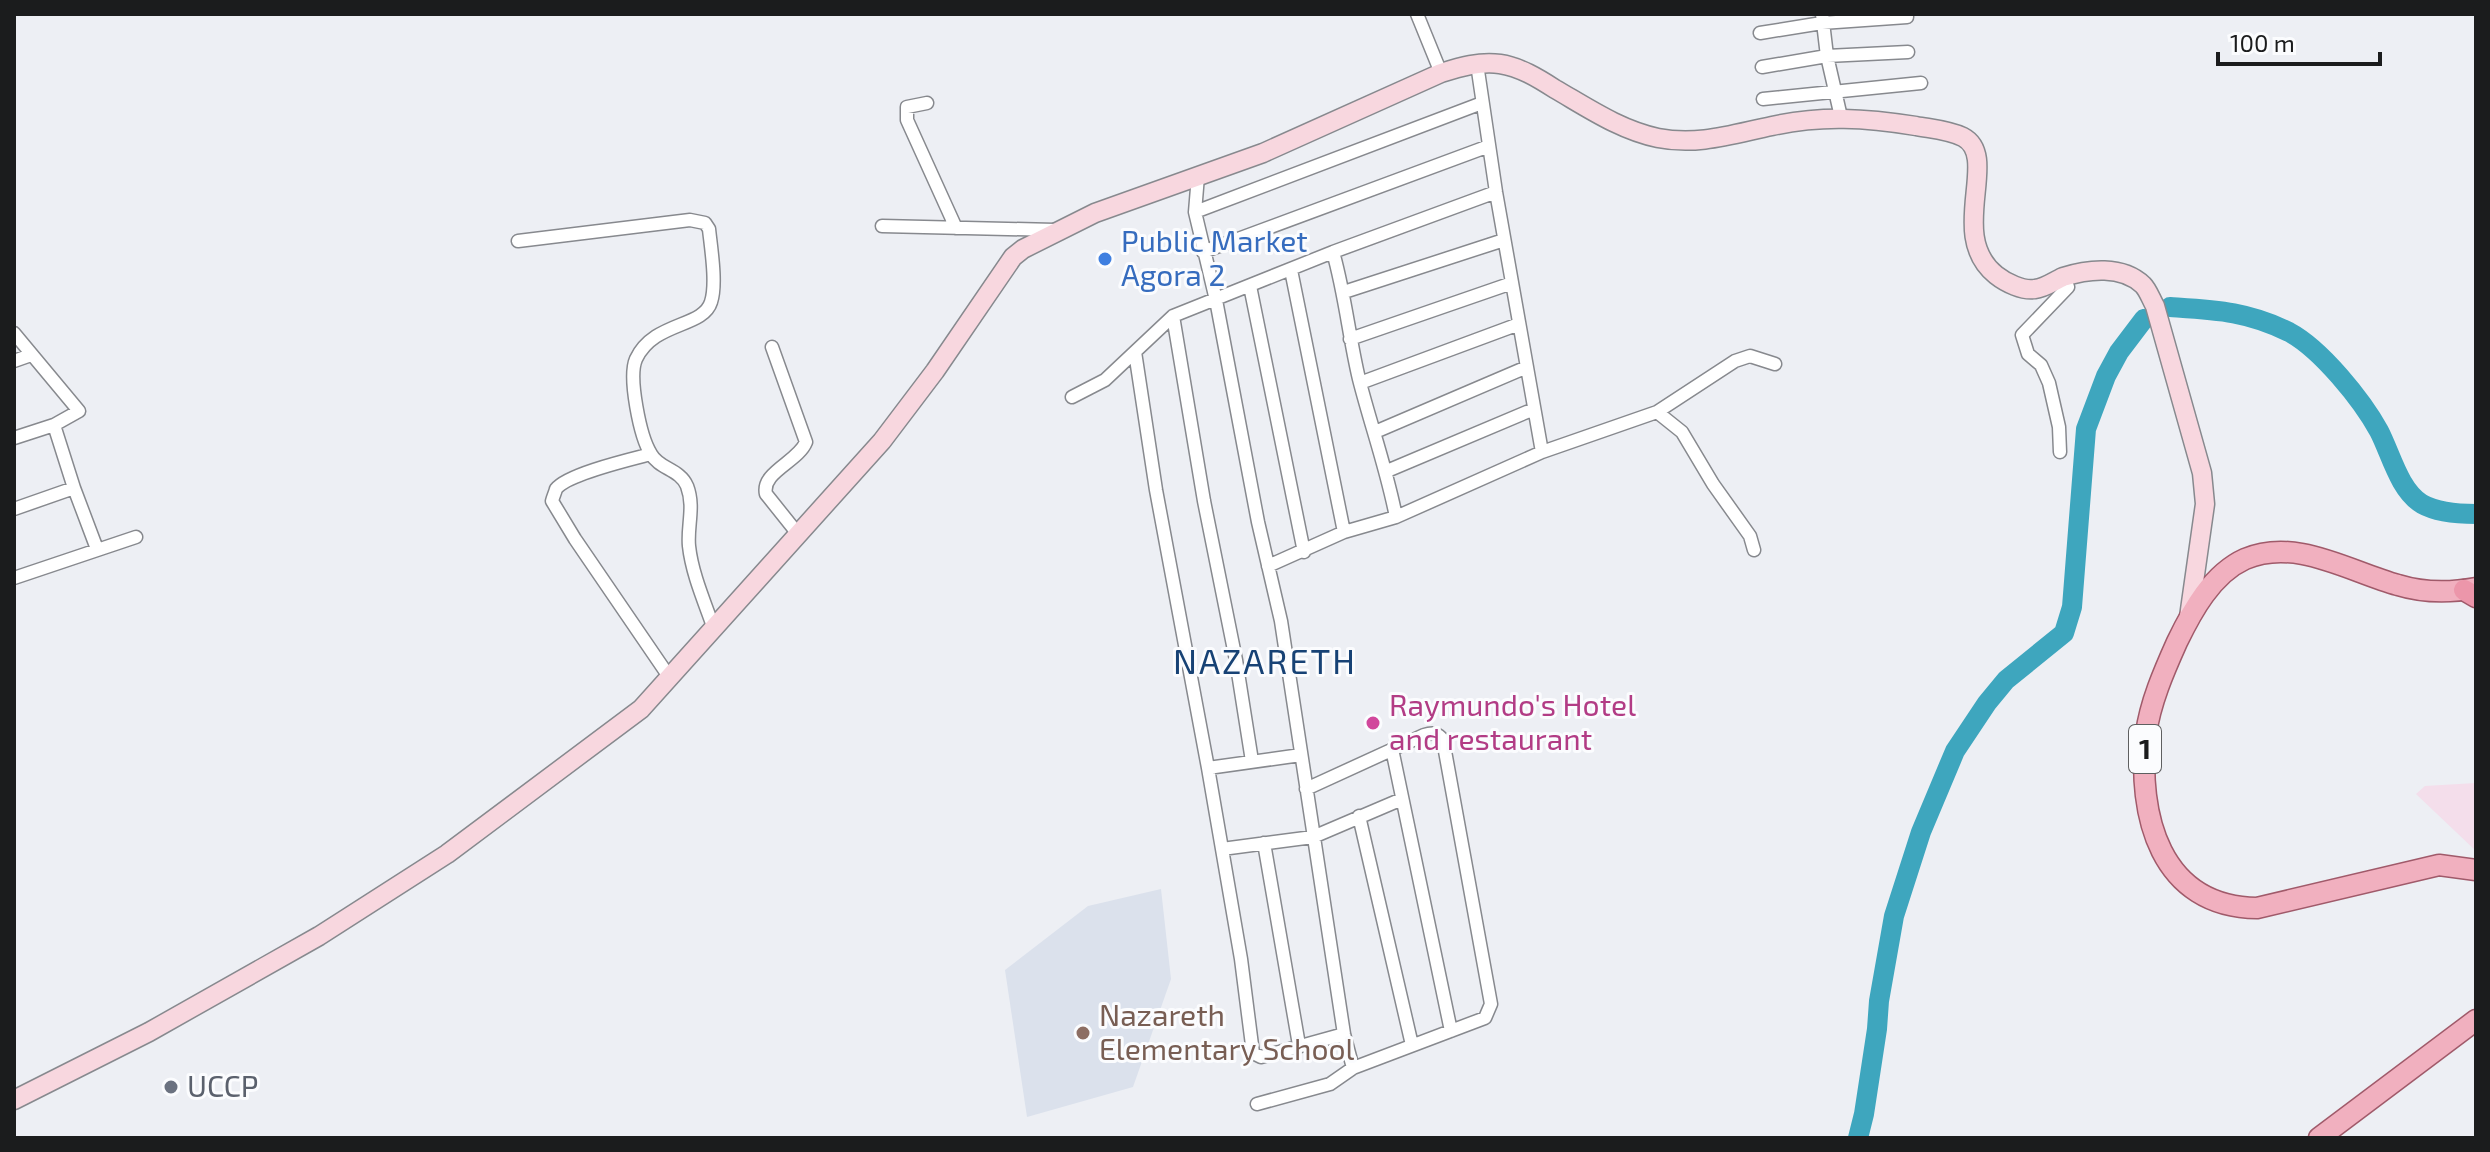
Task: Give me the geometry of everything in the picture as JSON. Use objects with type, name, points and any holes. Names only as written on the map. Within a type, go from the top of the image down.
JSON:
[{"type":"main road","points":[[14,1100],[149,1032],[319,936],[436,861],[612,734],[670,678],[882,441],[935,371],[1013,257],[1035,242],[1095,213],[1310,133],[1441,73],[1477,64],[1514,67],[1601,116],[1631,130],[1659,138],[1686,141],[1717,139],[1774,125],[1841,117],[1948,131],[1965,138],[1974,146],[1979,159],[1972,221],[1975,240],[1982,259],[1996,275],[2011,284],[2038,290],[2064,277],[2118,270],[2144,285],[2155,306],[2202,473],[2205,504],[2189,617]]},
{"type":"main road","name":"1","points":[[2472,592],[2427,591],[2399,586],[2291,552],[2267,553],[2245,560],[2227,571],[2205,593],[2189,617],[2152,706],[2146,733],[2144,769],[2147,802],[2155,831],[2173,872],[2198,895],[2216,903],[2237,908],[2257,908],[2439,865],[2476,870]]},
{"type":"main road","points":[[2319,1138],[2476,1020]]},
{"type":"street","points":[[1417,14],[1441,73]]},
{"type":"street","points":[[1760,33],[1822,18],[1907,17]]},
{"type":"street","points":[[1822,18],[1841,117]]},
{"type":"street","points":[[1762,67],[1827,56],[1908,52]]},
{"type":"street","points":[[1477,64],[1504,240],[1542,452]]},
{"type":"street","points":[[1763,99],[1921,83]]},
{"type":"street","points":[[927,103],[910,106],[905,113],[956,228]]},
{"type":"street","points":[[1195,212],[1482,103]]},
{"type":"street","points":[[1203,252],[1489,146]]},
{"type":"street","points":[[1198,176],[1195,212],[1216,300],[1281,621],[1344,1034],[1353,1068]]},
{"type":"street","points":[[1072,397],[1105,380],[1173,316],[1333,252],[1496,192]]},
{"type":"street","points":[[518,241],[690,220],[705,223],[709,229],[713,290],[709,308],[701,317],[658,334],[643,349],[635,365],[635,394],[651,454],[681,477],[686,485],[691,502],[689,547],[714,629]]},
{"type":"street","points":[[882,226],[1058,231]]},
{"type":"street","points":[[1344,292],[1504,240]]},
{"type":"street","points":[[1333,252],[1344,292],[1360,383],[1387,471],[1396,517]]},
{"type":"street","points":[[1291,270],[1344,532]]},
{"type":"street","points":[[2060,452],[2055,407],[2046,372],[2028,354],[2022,335],[2068,287],[2064,277]]},
{"type":"street","points":[[1350,339],[1512,283]]},
{"type":"street","points":[[1250,286],[1304,552]]},
{"type":"street","points":[[1173,316],[1252,761]]},
{"type":"street","points":[[1360,383],[1519,324]]},
{"type":"street","points":[[14,333],[79,411],[54,425],[14,438]]},
{"type":"street","points":[[772,347],[806,442],[798,455],[767,481],[764,489],[798,534]]},
{"type":"street","points":[[1135,352],[1156,490],[1241,959],[1253,1053],[1261,1057],[1344,1034]]},
{"type":"street","points":[[14,361],[31,355]]},
{"type":"street","points":[[1268,566],[1344,532],[1396,517],[1542,452],[1657,412],[1735,361],[1750,356],[1775,364]]},
{"type":"street","points":[[1375,432],[1527,367]]},
{"type":"street","points":[[1387,471],[1534,409]]},
{"type":"street","points":[[1657,412],[1682,432],[1713,484],[1750,536],[1754,550]]},
{"type":"street","points":[[54,425],[97,549]]},
{"type":"street","points":[[651,454],[618,462],[567,481],[557,488],[552,501],[670,678]]},
{"type":"street","points":[[14,509],[74,488]]},
{"type":"street","points":[[14,578],[136,537]]},
{"type":"street","points":[[1257,1104],[1330,1084],[1353,1068],[1485,1018],[1491,1004],[1440,735],[1430,733],[1306,789]]},
{"type":"street","points":[[1392,749],[1451,1031]]},
{"type":"street","points":[[1208,768],[1301,755]]},
{"type":"street","points":[[1222,849],[1313,837],[1402,799]]},
{"type":"street","points":[[1359,816],[1412,1045]]},
{"type":"street","points":[[1264,843],[1299,1045]]},
{"type":"shaded area","points":[[2476,783],[2476,851],[2416,794],[2425,786]]},
{"type":"shaded area","name":"Nazareth Elementary School","points":[[1161,889],[1171,979],[1133,1087],[1027,1117],[1005,970],[1088,906]]},
{"type":"waterway","points":[[2170,307],[2245,316],[2274,325],[2301,340],[2340,376],[2362,405],[2379,431],[2401,481],[2414,498],[2435,509],[2476,514]]},
{"type":"waterway","points":[[1858,1138],[1894,916],[1921,832],[1955,751],[1987,703],[2006,680],[2064,633],[2072,607],[2086,429],[2106,376],[2119,352],[2144,319]]},
{"type":"place","name":"Public Market Agora 2","points":[[1105,259]]},
{"type":"place","name":"Raymundo's Hotel and restaurant","points":[[1373,723]]},
{"type":"place","name":"Nazareth Elementary School","points":[[1083,1033]]},
{"type":"place","name":"UCCP","points":[[171,1087]]},
{"type":"district","name":"NAZARETH","points":[[1265,662]]}]
